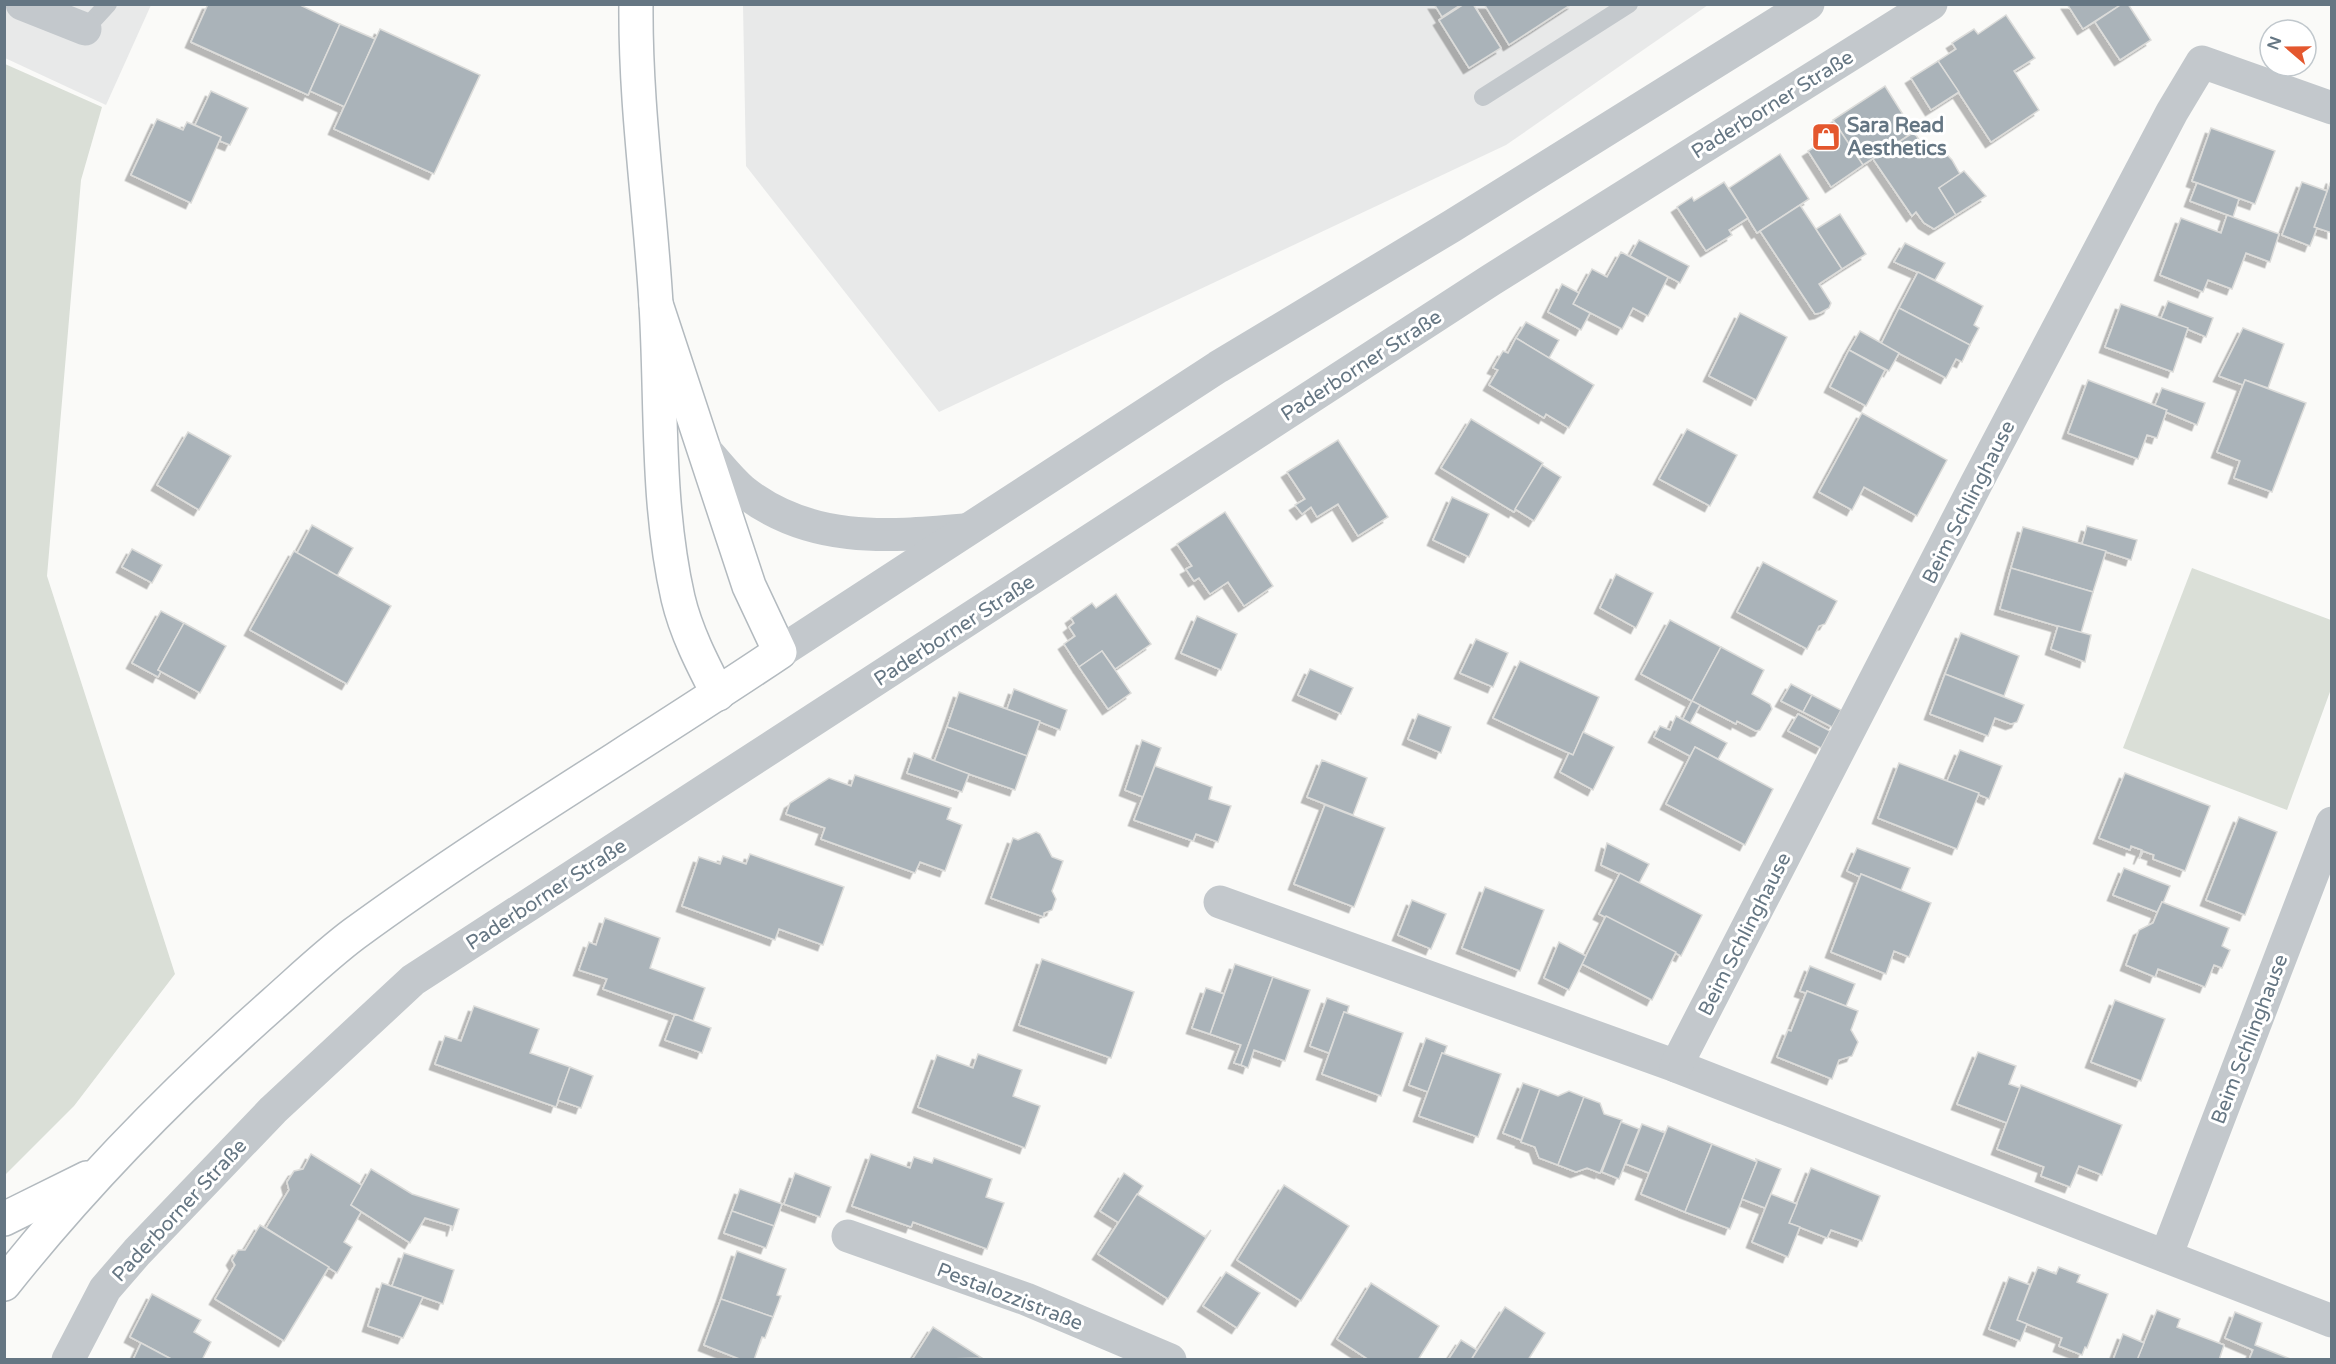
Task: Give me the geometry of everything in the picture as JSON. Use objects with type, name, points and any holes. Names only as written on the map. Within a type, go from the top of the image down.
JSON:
[{"type":"main road","points":[[636,4],[636,61],[656,304],[666,528],[678,598],[694,647],[718,694]]},
{"type":"main road","points":[[4,1284],[102,1171],[219,1052],[352,936],[479,846],[780,652],[749,586],[656,304]]},
{"type":"main road","points":[[4,1219],[102,1171]]},
{"type":"street","points":[[22,4],[86,29]]},
{"type":"street","points":[[780,652],[1218,367],[1452,226],[1808,4]]},
{"type":"street","name":"Paderborner Straße","points":[[69,1359],[105,1289],[137,1252],[273,1110],[413,980],[1491,280],[1931,4]]},
{"type":"street","name":"Beim Schlinghause","points":[[1676,1066],[1987,464],[2172,112],[2202,62],[2331,108]]},
{"type":"street","points":[[705,450],[743,490],[803,524],[836,532],[894,536],[969,529]]},
{"type":"street","name":"Beim Schlinghause","points":[[2166,1256],[2331,823]]},
{"type":"street","points":[[1220,903],[1676,1066],[2331,1321]]},
{"type":"street","name":"Pestalozzistraße","points":[[848,1236],[1026,1299],[1170,1359]]},
{"type":"lane","points":[[86,29],[108,4]]},
{"type":"lane","points":[[1484,97],[1629,4]]},
{"type":"shaded area","points":[[5,5],[151,5],[106,105],[5,58]]},
{"type":"shaded area","points":[[743,5],[1708,5],[1506,145],[939,412],[746,166]]},
{"type":"shaded area","points":[[5,64],[102,107],[81,180],[47,576],[175,974],[74,1106],[5,1175]]},
{"type":"shaded area","points":[[2192,568],[2331,620],[2331,689],[2287,810],[2123,748]]},
{"type":"building","points":[[208,4],[298,4],[340,24],[308,95],[191,42]]},
{"type":"building","points":[[1434,4],[1462,4],[1442,17]]},
{"type":"building","points":[[1464,4],[1473,4],[1501,48],[1469,68],[1439,20]]},
{"type":"building","points":[[1484,4],[1572,4],[1509,45]]},
{"type":"building","points":[[2067,4],[2122,4],[2083,29]]},
{"type":"building","points":[[2122,4],[2128,4],[2151,40],[2120,60],[2095,22]]},
{"type":"building","points":[[2006,15],[2035,58],[2014,71],[2039,110],[1991,142],[1938,61],[1956,49],[1952,43],[1974,29],[1978,34]]},
{"type":"building","points":[[340,24],[375,39],[345,107],[310,91]]},
{"type":"building","points":[[380,29],[480,75],[434,174],[334,129]]},
{"type":"building","points":[[1938,61],[1959,92],[1931,110],[1911,78]]},
{"type":"building","points":[[1885,86],[1914,132],[1863,165],[1833,120]]},
{"type":"building","points":[[211,91],[248,108],[230,145],[220,141],[221,137],[195,125]]},
{"type":"building","points":[[157,119],[183,130],[187,122],[221,137],[191,203],[131,175]]},
{"type":"building","points":[[1835,123],[1863,165],[1831,187],[1808,151],[1823,142],[1818,134]]},
{"type":"building","points":[[2211,128],[2275,151],[2255,204],[2192,181]]},
{"type":"building","points":[[1914,132],[1926,151],[1937,144],[1952,160],[1960,174],[1939,188],[1956,215],[1934,229],[1924,223],[1916,212],[1912,216],[1873,159]]},
{"type":"building","points":[[1780,154],[1809,199],[1757,233],[1729,188]]},
{"type":"building","points":[[1964,171],[1986,196],[1956,215],[1939,188]]},
{"type":"building","points":[[2332,178],[2332,233],[2314,227]]},
{"type":"building","points":[[1724,182],[1748,218],[1729,230],[1732,235],[1706,251],[1677,207],[1692,197],[1694,201]]},
{"type":"building","points":[[2302,182],[2327,191],[2310,246],[2282,235]]},
{"type":"building","points":[[2197,183],[2239,199],[2233,217],[2190,201]]},
{"type":"building","points":[[1800,205],[1842,269],[1819,284],[1831,303],[1829,308],[1815,314],[1760,231]]},
{"type":"building","points":[[1840,214],[1866,254],[1842,269],[1816,229]]},
{"type":"building","points":[[2227,215],[2279,234],[2270,262],[2246,253],[2232,289],[2208,280],[2203,292],[2160,275],[2181,218],[2221,233]]},
{"type":"building","points":[[1639,240],[1689,266],[1680,283],[1630,256]]},
{"type":"building","points":[[1905,243],[1945,263],[1935,280],[1894,262]]},
{"type":"building","points":[[1621,252],[1668,277],[1648,316],[1633,308],[1622,329],[1573,304],[1592,269],[1607,277]]},
{"type":"building","points":[[1918,272],[1983,306],[1974,325],[1979,328],[1970,345],[1899,308]]},
{"type":"building","points":[[1562,284],[1579,293],[1573,304],[1590,313],[1581,330],[1548,312]]},
{"type":"building","points":[[2168,301],[2213,318],[2206,337],[2161,318]]},
{"type":"building","points":[[2121,304],[2188,328],[2173,372],[2105,347]]},
{"type":"building","points":[[1899,308],[1970,345],[1962,362],[1956,359],[1946,378],[1881,344]]},
{"type":"building","points":[[1740,313],[1787,337],[1756,400],[1709,376]]},
{"type":"building","points":[[1526,322],[1559,340],[1549,358],[1516,338]]},
{"type":"building","points":[[2243,328],[2284,344],[2268,388],[2245,380],[2243,385],[2219,376]]},
{"type":"building","points":[[1860,331],[1899,353],[1889,371],[1849,350]]},
{"type":"building","points":[[1516,338],[1594,385],[1569,428],[1546,414],[1544,418],[1489,385],[1498,370],[1493,368],[1503,351],[1508,353]]},
{"type":"building","points":[[1849,350],[1885,370],[1866,406],[1830,387]]},
{"type":"building","points":[[2088,380],[2167,410],[2157,438],[2147,435],[2138,459],[2068,433]]},
{"type":"building","points":[[2245,380],[2306,403],[2272,492],[2234,478],[2240,461],[2217,452]]},
{"type":"building","points":[[2162,388],[2205,403],[2197,425],[2155,405]]},
{"type":"building","points":[[1862,413],[1947,460],[1917,516],[1864,487],[1852,510],[1819,492]]},
{"type":"building","points":[[1471,419],[1543,463],[1514,512],[1441,468]]},
{"type":"building","points":[[1687,429],[1737,455],[1710,506],[1659,479]]},
{"type":"building","points":[[188,432],[231,456],[199,510],[157,485]]},
{"type":"building","points":[[1338,440],[1388,517],[1358,536],[1338,504],[1317,517],[1311,507],[1302,514],[1295,505],[1305,499],[1287,472]]},
{"type":"building","points":[[1542,465],[1561,477],[1534,521],[1515,509]]},
{"type":"building","points":[[1452,497],[1489,514],[1469,557],[1433,540]]},
{"type":"building","points":[[1225,512],[1273,586],[1244,606],[1228,582],[1210,594],[1199,578],[1194,581],[1186,569],[1192,566],[1177,544]]},
{"type":"building","points":[[312,525],[353,548],[337,576],[297,553]]},
{"type":"building","points":[[2087,526],[2137,540],[2131,560],[2082,544]]},
{"type":"building","points":[[2023,527],[2106,551],[2093,592],[2011,568]]},
{"type":"building","points":[[132,549],[162,565],[152,583],[122,567]]},
{"type":"building","points":[[294,551],[391,606],[347,684],[250,630]]},
{"type":"building","points":[[1763,562],[1837,601],[1825,624],[1819,626],[1807,649],[1737,612]]},
{"type":"building","points":[[2011,568],[2093,592],[2081,633],[2000,609]]},
{"type":"building","points":[[1616,574],[1653,593],[1636,628],[1600,608]]},
{"type":"building","points":[[1116,594],[1151,644],[1115,669],[1102,651],[1079,667],[1064,644],[1075,636],[1069,627],[1074,623],[1071,618],[1092,603],[1096,608]]},
{"type":"building","points":[[161,611],[184,623],[158,670],[161,671],[158,677],[132,663]]},
{"type":"building","points":[[1197,616],[1237,634],[1221,670],[1181,653]]},
{"type":"building","points":[[1670,620],[1721,647],[1692,701],[1641,674]]},
{"type":"building","points":[[184,623],[226,646],[200,693],[158,670]]},
{"type":"building","points":[[2058,626],[2091,635],[2085,662],[2051,649]]},
{"type":"building","points":[[1961,633],[2019,656],[2004,696],[1945,674]]},
{"type":"building","points":[[1476,639],[1508,653],[1493,687],[1460,673]]},
{"type":"building","points":[[1721,647],[1764,670],[1752,694],[1770,704],[1772,709],[1760,730],[1756,731],[1737,721],[1736,724],[1692,701]]},
{"type":"building","points":[[1102,651],[1131,693],[1108,709],[1079,667]]},
{"type":"building","points":[[1520,661],[1599,697],[1573,755],[1493,718]]},
{"type":"building","points":[[1310,669],[1353,688],[1341,714],[1298,695]]},
{"type":"building","points":[[1945,674],[2024,705],[2017,722],[2011,724],[1995,718],[1988,736],[1930,714]]},
{"type":"building","points":[[1791,684],[1812,695],[1803,712],[1781,701]]},
{"type":"building","points":[[1014,689],[1067,710],[1060,730],[1007,709]]},
{"type":"building","points":[[959,692],[1040,721],[1027,756],[947,727]]},
{"type":"building","points":[[1812,695],[1841,710],[1832,727],[1803,712]]},
{"type":"building","points":[[1692,701],[1700,705],[1690,723],[1683,719]]},
{"type":"building","points":[[1418,714],[1451,727],[1441,753],[1408,739]]},
{"type":"building","points":[[1798,714],[1830,731],[1821,748],[1788,731]]},
{"type":"building","points":[[1676,716],[1727,743],[1718,759],[1695,747],[1690,756],[1654,737],[1660,726],[1670,730]]},
{"type":"building","points":[[947,727],[1027,756],[1015,790],[934,762]]},
{"type":"building","points":[[1583,732],[1614,747],[1593,790],[1560,772],[1569,753],[1573,755]]},
{"type":"building","points":[[1142,740],[1161,748],[1143,797],[1125,790]]},
{"type":"building","points":[[1695,747],[1773,789],[1745,845],[1666,804]]},
{"type":"building","points":[[1960,750],[2002,766],[1989,799],[1947,781]]},
{"type":"building","points":[[914,753],[969,774],[962,792],[907,773]]},
{"type":"building","points":[[1322,760],[1367,778],[1353,815],[1307,797]]},
{"type":"building","points":[[1899,763],[1979,793],[1957,849],[1878,818]]},
{"type":"building","points":[[1155,766],[1212,787],[1209,799],[1231,806],[1218,842],[1196,834],[1193,841],[1134,820]]},
{"type":"building","points":[[2125,773],[2210,806],[2185,871],[2153,859],[2154,855],[2143,851],[2139,859],[2142,850],[2131,846],[2130,850],[2099,838]]},
{"type":"building","points":[[855,775],[951,808],[947,819],[962,825],[945,871],[920,862],[915,873],[821,839],[825,828],[786,814],[790,803],[829,778],[851,786]]},
{"type":"building","points":[[1325,805],[1385,828],[1354,907],[1294,884]]},
{"type":"building","points":[[2239,817],[2277,832],[2245,915],[2206,900]]},
{"type":"building","points":[[1036,832],[1040,834],[1052,857],[1063,861],[1052,891],[1056,899],[1052,910],[1044,913],[1044,917],[991,898],[1013,838],[1018,840]]},
{"type":"building","points":[[1607,843],[1649,864],[1639,883],[1601,865]]},
{"type":"building","points":[[1857,848],[1910,868],[1901,890],[1861,874],[1860,877],[1847,871]]},
{"type":"building","points":[[750,854],[844,887],[823,945],[779,929],[775,940],[682,906],[699,857],[720,864],[723,856],[746,864]]},
{"type":"building","points":[[2124,868],[2170,886],[2157,912],[2113,895]]},
{"type":"building","points":[[1620,873],[1702,915],[1681,956],[1599,914]]},
{"type":"building","points":[[1861,874],[1931,903],[1909,957],[1894,951],[1886,974],[1831,952]]},
{"type":"building","points":[[1485,887],[1544,910],[1520,971],[1462,948]]},
{"type":"building","points":[[1412,900],[1446,914],[1431,949],[1398,935]]},
{"type":"building","points":[[2162,902],[2229,928],[2222,946],[2230,950],[2222,968],[2214,965],[2205,987],[2158,969],[2155,977],[2126,965],[2139,930],[2153,923]]},
{"type":"building","points":[[1606,916],[1676,952],[1652,1000],[1582,964]]},
{"type":"building","points":[[605,918],[660,938],[650,968],[705,988],[693,1021],[603,989],[607,979],[579,970],[589,942],[596,945]]},
{"type":"building","points":[[1559,942],[1586,956],[1569,990],[1544,978]]},
{"type":"building","points":[[1042,959],[1134,992],[1111,1058],[1019,1025]]},
{"type":"building","points":[[1235,964],[1273,977],[1241,1065],[1234,1063],[1241,1045],[1210,1034]]},
{"type":"building","points":[[1810,966],[1855,984],[1846,1006],[1807,991],[1806,993],[1800,991]]},
{"type":"building","points":[[1273,977],[1310,990],[1285,1061],[1254,1050],[1248,1068],[1241,1065]]},
{"type":"building","points":[[1206,988],[1224,994],[1210,1034],[1192,1028]]},
{"type":"building","points":[[1807,991],[1858,1011],[1851,1030],[1858,1042],[1852,1056],[1839,1060],[1832,1079],[1777,1057],[1788,1030],[1791,1031]]},
{"type":"building","points":[[1327,998],[1349,1006],[1347,1013],[1344,1012],[1329,1053],[1310,1046]]},
{"type":"building","points":[[2115,1000],[2165,1019],[2141,1081],[2091,1062]]},
{"type":"building","points":[[474,1006],[539,1029],[530,1053],[570,1067],[556,1107],[435,1064],[445,1036],[461,1041]]},
{"type":"building","points":[[1344,1012],[1403,1033],[1381,1096],[1322,1074]]},
{"type":"building","points":[[675,1014],[711,1028],[702,1053],[665,1040]]},
{"type":"building","points":[[1426,1038],[1447,1046],[1444,1054],[1442,1053],[1428,1092],[1409,1085]]},
{"type":"building","points":[[1978,1052],[2016,1066],[2009,1084],[2020,1088],[2007,1123],[1957,1104]]},
{"type":"building","points":[[1442,1053],[1501,1074],[1478,1137],[1419,1116]]},
{"type":"building","points":[[978,1054],[1022,1070],[1013,1096],[1040,1106],[1025,1148],[918,1107],[937,1055],[973,1068]]},
{"type":"building","points":[[570,1067],[593,1076],[581,1108],[558,1100]]},
{"type":"building","points":[[1523,1083],[1540,1089],[1521,1140],[1503,1133]]},
{"type":"building","points":[[2021,1085],[2122,1125],[2102,1175],[2079,1166],[2070,1187],[2041,1176],[2044,1167],[1997,1149]]},
{"type":"building","points":[[1540,1089],[1558,1096],[1569,1091],[1584,1097],[1558,1165],[1539,1158],[1535,1147],[1521,1142]]},
{"type":"building","points":[[1584,1097],[1600,1103],[1604,1114],[1622,1120],[1600,1173],[1587,1168],[1576,1172],[1558,1165]]},
{"type":"building","points":[[1621,1122],[1639,1129],[1619,1179],[1602,1172]]},
{"type":"building","points":[[1642,1124],[1665,1133],[1649,1173],[1626,1164]]},
{"type":"building","points":[[1668,1126],[1712,1144],[1685,1212],[1641,1194]]},
{"type":"building","points":[[1712,1144],[1757,1162],[1730,1229],[1685,1212]]},
{"type":"building","points":[[311,1154],[363,1186],[351,1205],[361,1212],[344,1242],[352,1247],[337,1273],[266,1228],[289,1190],[287,1182],[294,1171],[303,1169]]},
{"type":"building","points":[[871,1154],[910,1168],[914,1157],[932,1163],[934,1158],[992,1179],[986,1197],[1004,1203],[987,1249],[913,1222],[911,1227],[852,1206]]},
{"type":"building","points":[[1756,1159],[1781,1169],[1765,1208],[1742,1199],[1757,1162]]},
{"type":"building","points":[[1811,1168],[1880,1196],[1862,1241],[1831,1230],[1827,1238],[1789,1223]]},
{"type":"building","points":[[371,1169],[412,1194],[459,1209],[452,1231],[452,1226],[425,1218],[410,1243],[351,1205]]},
{"type":"building","points":[[795,1173],[831,1187],[820,1217],[784,1204]]},
{"type":"building","points":[[1124,1173],[1143,1186],[1119,1223],[1100,1211]]},
{"type":"building","points":[[1284,1185],[1349,1226],[1301,1301],[1237,1260]]},
{"type":"building","points":[[740,1189],[782,1204],[774,1226],[732,1211]]},
{"type":"building","points":[[1137,1194],[1205,1237],[1211,1230],[1168,1299],[1098,1254]]},
{"type":"building","points":[[1771,1194],[1797,1204],[1789,1223],[1800,1227],[1788,1257],[1752,1242]]},
{"type":"building","points":[[732,1211],[774,1226],[766,1248],[724,1233]]},
{"type":"building","points":[[260,1225],[329,1267],[284,1341],[215,1299],[235,1265],[232,1260],[238,1250],[245,1250]]},
{"type":"building","points":[[737,1251],[786,1269],[777,1295],[781,1296],[773,1317],[721,1299]]},
{"type":"building","points":[[404,1253],[454,1270],[443,1304],[392,1286]]},
{"type":"building","points":[[2038,1267],[2056,1274],[2059,1267],[2080,1275],[2077,1282],[2108,1294],[2087,1348],[2085,1347],[2082,1355],[2059,1346],[2062,1338],[2017,1320]]},
{"type":"building","points":[[1226,1272],[1260,1293],[1237,1328],[1203,1306]]},
{"type":"building","points":[[2009,1277],[2030,1285],[2017,1320],[2027,1324],[2020,1341],[1989,1329]]},
{"type":"building","points":[[382,1283],[423,1297],[403,1338],[368,1326]]},
{"type":"building","points":[[1371,1283],[1439,1326],[1418,1360],[1369,1360],[1337,1339]]},
{"type":"building","points":[[152,1294],[201,1320],[194,1332],[211,1342],[202,1360],[173,1360],[130,1337]]},
{"type":"building","points":[[721,1299],[773,1317],[765,1338],[762,1337],[754,1360],[742,1360],[704,1345]]},
{"type":"building","points":[[1505,1307],[1545,1333],[1528,1360],[1471,1360]]},
{"type":"building","points":[[2157,1310],[2180,1319],[2177,1327],[2224,1345],[2219,1360],[2137,1360]]},
{"type":"building","points":[[2235,1312],[2262,1323],[2255,1345],[2293,1360],[2249,1360],[2253,1350],[2225,1338]]},
{"type":"building","points":[[933,1327],[982,1358],[912,1360]]},
{"type":"building","points":[[2123,1334],[2144,1343],[2137,1360],[2113,1360]]},
{"type":"building","points":[[1461,1340],[1477,1350],[1471,1360],[1448,1360]]},
{"type":"building","points":[[141,1343],[173,1360],[133,1360]]},
{"type":"place","name":"Sara Read Aesthetics","points":[[1826,137]]}]
